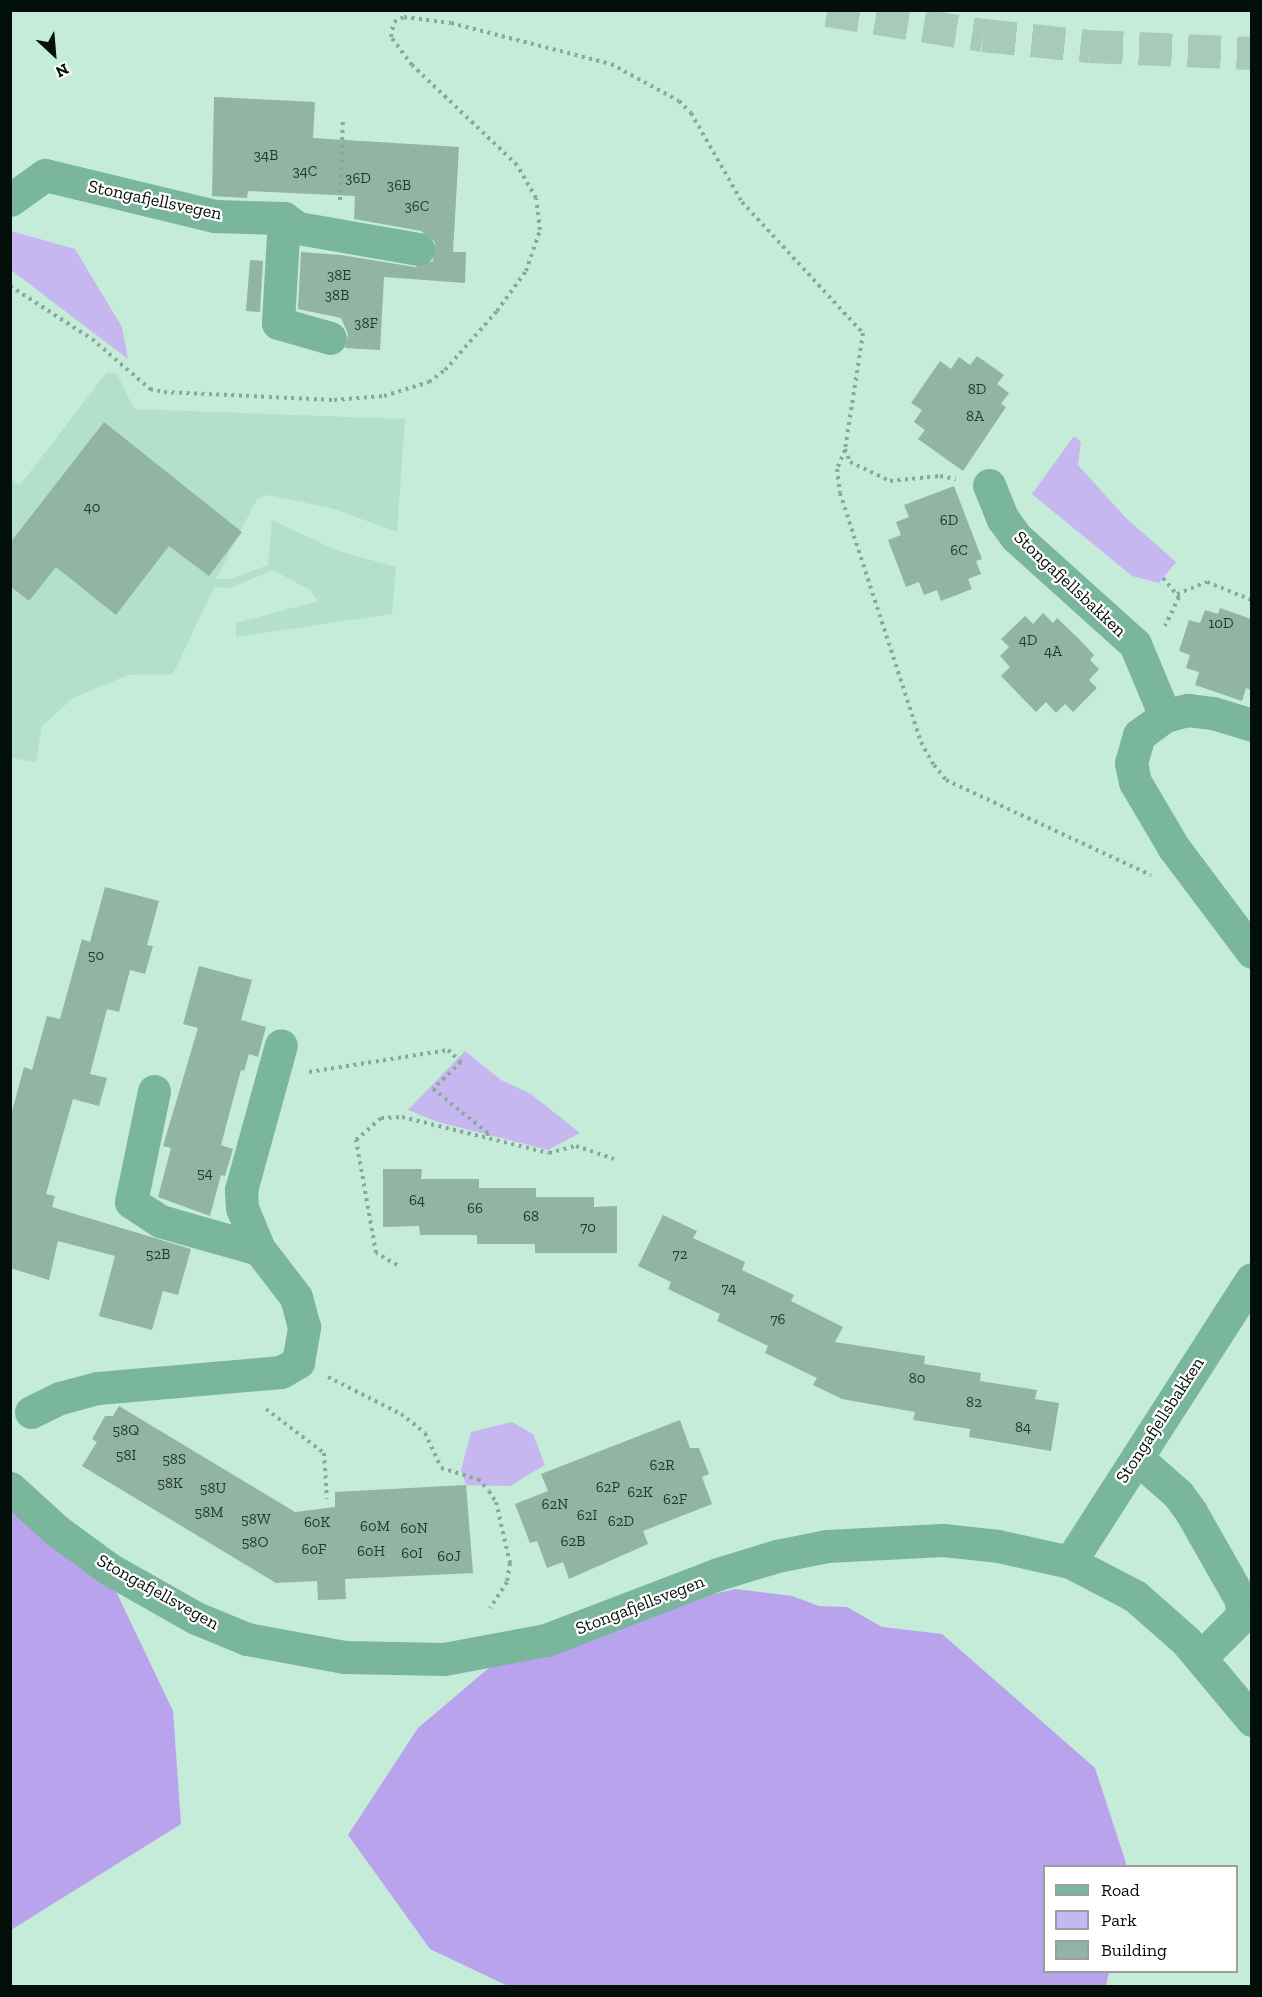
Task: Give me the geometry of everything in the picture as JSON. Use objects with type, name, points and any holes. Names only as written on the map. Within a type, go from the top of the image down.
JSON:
[{"type":"street","name":"Stongafjellsvegen","points":[[10,200],[45,175],[215,216],[284,218],[298,228],[339,238],[418,249]]},
{"type":"street","points":[[284,218],[278,323],[330,338]]},
{"type":"street","name":"Stongafjellsbakken","points":[[990,485],[1003,519],[1016,537],[1135,644],[1165,716]]},
{"type":"street","points":[[1251,725],[1213,713],[1188,710],[1165,716],[1139,735],[1131,763],[1135,782],[1198,884],[1251,952]]},
{"type":"street","points":[[31,1412],[60,1398],[98,1388],[281,1372],[298,1362],[304,1327],[296,1297],[259,1249],[242,1208],[241,1190],[281,1045]]},
{"type":"street","points":[[154,1091],[131,1202],[160,1221],[259,1249]]},
{"type":"street","name":"Stongafjellsbakken","points":[[1070,1562],[1251,1279]]},
{"type":"street","points":[[1137,1458],[1178,1494],[1191,1512],[1240,1600],[1242,1616],[1201,1657]]},
{"type":"street","name":"Stongafjellsvegen","points":[[10,1488],[56,1530],[109,1569],[196,1618],[247,1639],[344,1658],[444,1659],[546,1640],[718,1574],[777,1556],[827,1546],[943,1540],[998,1546],[1070,1562],[1135,1596],[1201,1657],[1251,1720]]},
{"type":"path","points":[[10,286],[92,339],[150,389],[164,392],[334,400],[384,396],[429,382],[445,370],[497,311],[526,272],[540,230],[536,198],[517,165],[412,65],[391,37],[394,22],[404,17],[451,23],[611,64],[661,88],[691,113],[742,202],[863,333],[845,449],[837,469],[840,493],[921,742],[934,765],[946,780],[1144,874],[1198,884]]},
{"type":"path","points":[[339,238],[343,120]]},
{"type":"path","points":[[845,449],[856,468],[890,481],[940,476],[990,485]]},
{"type":"path","points":[[1176,594],[1207,582],[1251,600]]},
{"type":"path","points":[[272,1078],[448,1050],[461,1062],[433,1089],[488,1133],[486,1140]]},
{"type":"path","points":[[397,1265],[376,1254],[356,1140],[381,1118],[402,1117],[486,1140],[549,1153],[576,1146],[614,1159]]},
{"type":"path","points":[[298,1362],[401,1414],[425,1433],[441,1468],[478,1479],[489,1491],[496,1502],[510,1563],[507,1582],[490,1608]]},
{"type":"path","points":[[224,1377],[324,1453],[327,1499]]},
{"type":"shaded area","points":[[107,372],[117,374],[134,409],[405,419],[397,532],[334,509],[269,495],[257,499],[216,579],[230,579],[268,565],[272,520],[338,551],[396,567],[392,614],[236,637],[236,623],[318,601],[310,590],[273,570],[230,588],[214,587],[173,674],[128,675],[73,698],[42,726],[36,762],[11,758],[10,478],[20,485]]},
{"type":"shaded area","points":[[11,1509],[103,1564],[173,1711],[181,1824],[11,1930]]},
{"type":"shaded area","points":[[735,1589],[792,1596],[819,1606],[847,1607],[882,1627],[942,1634],[1095,1768],[1127,1865],[1043,1865],[1043,1973],[1109,1973],[1106,1986],[508,1986],[430,1949],[348,1835],[418,1728],[523,1639]]},
{"type":"green space","points":[[11,231],[75,249],[122,327],[128,359],[11,270]]},
{"type":"green space","points":[[1074,436],[1081,442],[1078,465],[1126,518],[1176,562],[1159,583],[1132,576],[1032,494]]},
{"type":"green space","points":[[465,1051],[501,1080],[531,1094],[580,1133],[548,1150],[438,1122],[408,1110]]},
{"type":"green space","points":[[512,1422],[533,1434],[545,1465],[510,1486],[466,1485],[461,1470],[471,1432]]},
{"type":"building","points":[[214,97],[315,102],[313,138],[459,147],[453,252],[466,252],[465,283],[384,277],[380,350],[345,348],[348,334],[341,318],[298,309],[301,252],[341,255],[415,267],[433,261],[435,242],[421,231],[354,219],[355,196],[248,191],[247,198],[212,196]]},
{"type":"building","points":[[250,260],[263,261],[260,312],[246,311]]},
{"type":"building","points":[[977,356],[1004,375],[997,384],[1009,393],[1001,404],[1006,407],[963,471],[918,439],[925,430],[914,422],[922,410],[911,403],[940,361],[951,369],[959,357],[970,365]]},
{"type":"building","points":[[104,422],[242,532],[209,576],[169,546],[116,615],[56,567],[29,601],[10,586],[10,543]]},
{"type":"building","points":[[954,486],[982,559],[976,561],[981,574],[968,579],[972,589],[941,601],[937,590],[924,595],[919,582],[906,587],[888,540],[901,535],[896,522],[909,517],[904,505]]},
{"type":"building","points":[[1220,608],[1251,619],[1251,690],[1246,688],[1242,701],[1195,685],[1199,672],[1186,668],[1190,655],[1179,651],[1189,620],[1200,623],[1205,610],[1218,614]]},
{"type":"building","points":[[1043,613],[1053,623],[1057,618],[1079,639],[1094,655],[1090,660],[1099,669],[1089,680],[1097,688],[1073,712],[1065,704],[1056,713],[1046,702],[1036,712],[1001,676],[1010,667],[1000,656],[1009,647],[1001,639],[1025,616],[1033,624]]},
{"type":"building","points":[[105,887],[159,901],[147,945],[153,946],[145,974],[130,970],[119,1012],[107,1009],[90,1074],[107,1078],[99,1106],[73,1099],[46,1194],[55,1196],[52,1207],[191,1249],[178,1295],[163,1291],[152,1330],[99,1316],[115,1256],[58,1241],[49,1280],[10,1268],[10,1119],[24,1067],[32,1070],[47,1016],[60,1019],[82,939],[90,942]]},
{"type":"building","points":[[199,966],[252,980],[241,1020],[266,1027],[258,1057],[249,1054],[244,1071],[241,1070],[221,1145],[233,1149],[225,1176],[221,1175],[210,1216],[158,1197],[171,1148],[163,1146],[198,1028],[183,1024]]},
{"type":"building","points":[[383,1169],[422,1169],[421,1179],[479,1179],[479,1188],[536,1188],[536,1197],[594,1197],[594,1207],[617,1206],[617,1253],[535,1253],[535,1244],[477,1244],[477,1235],[420,1235],[419,1226],[383,1227]]},
{"type":"building","points":[[663,1215],[697,1231],[693,1238],[745,1262],[742,1270],[794,1295],[791,1301],[843,1327],[835,1342],[925,1356],[924,1364],[981,1373],[980,1381],[1037,1390],[1035,1399],[1059,1403],[1051,1451],[969,1437],[970,1429],[913,1420],[915,1412],[842,1399],[813,1385],[817,1378],[765,1353],[768,1346],[717,1321],[720,1314],[668,1289],[671,1282],[638,1266]]},
{"type":"building","points":[[119,1406],[295,1512],[335,1507],[335,1492],[466,1485],[473,1573],[345,1579],[346,1599],[318,1600],[317,1581],[276,1583],[82,1466],[97,1442],[92,1439],[105,1416],[113,1416]]},
{"type":"building","points":[[680,1420],[690,1448],[699,1448],[709,1474],[702,1477],[712,1504],[643,1531],[648,1544],[569,1579],[563,1562],[547,1568],[537,1541],[530,1543],[515,1504],[548,1491],[541,1474]]},
{"type":"tunnel","points":[[827,10],[983,35],[1090,46],[1252,53]]}]
